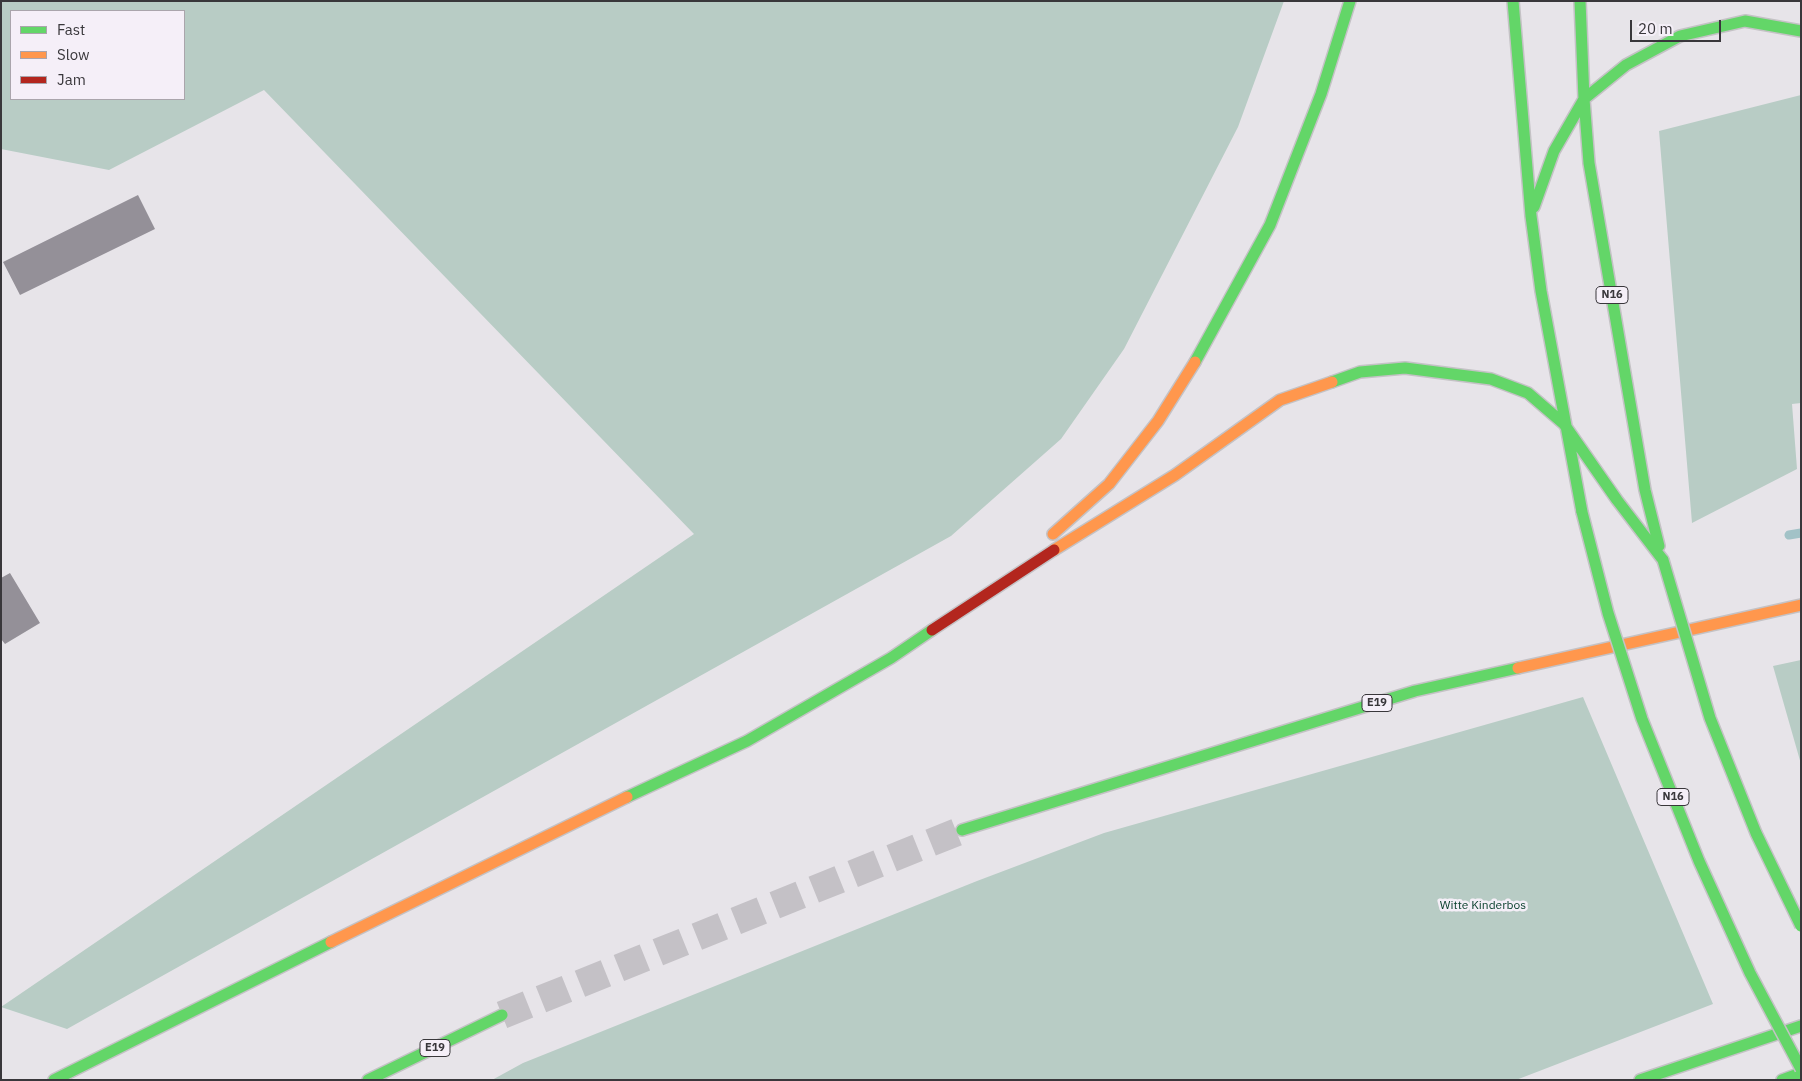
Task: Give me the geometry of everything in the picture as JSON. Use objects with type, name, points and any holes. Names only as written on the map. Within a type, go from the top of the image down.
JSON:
[{"type":"main road","points":[[993,589],[1108,484],[1158,421],[1200,355],[1270,225],[1321,94],[1350,1]]},
{"type":"main road","name":"N16","points":[[1513,1],[1531,216],[1542,291],[1564,424],[1582,512],[1608,613],[1642,719],[1703,870],[1750,974],[1801,1069]]},
{"type":"main road","name":"N16","points":[[1580,1],[1589,162],[1645,490],[1663,560],[1710,718],[1756,833],[1801,926]]},
{"type":"main road","points":[[1531,216],[1554,151],[1584,99],[1626,65],[1680,36],[1745,21],[1801,31]]},
{"type":"main road","points":[[54,1080],[596,811],[747,741],[891,658],[1099,520],[1175,475],[1280,400],[1360,372],[1405,368],[1491,379],[1528,392],[1564,424],[1617,500],[1663,560]]},
{"type":"main road","name":"E19","points":[[962,830],[1416,692],[1801,605]]},
{"type":"main road","name":"E19","points":[[368,1080],[502,1015]]},
{"type":"main road","points":[[1640,1080],[1801,1026]]},
{"type":"main road","points":[[1782,1080],[1801,1073]]},
{"type":"green space","points":[[1,1],[1284,1],[1238,127],[1124,349],[1061,439],[951,536],[67,1029],[1,1007],[694,534],[264,90],[109,170],[1,149]]},
{"type":"green space","points":[[1801,95],[1801,403],[1792,404],[1797,469],[1692,523],[1659,131]]},
{"type":"green space","points":[[1801,660],[1801,764],[1773,666]]},
{"type":"green space","name":"Witte Kinderbos","points":[[1583,697],[1713,1004],[1516,1080],[492,1080],[523,1063],[977,881],[1104,833]]},
{"type":"building","points":[[138,195],[155,229],[20,295],[3,262]]},
{"type":"building","points":[[10,573],[40,623],[5,644],[1,639],[1,578]]},
{"type":"waterway","points":[[1789,535],[1801,533]]},
{"type":"tunnel","points":[[502,1015],[962,830]]},
{"type":"traffic: fast","points":[[1195,362],[1270,225],[1321,94],[1350,1]]},
{"type":"traffic: fast","points":[[1513,1],[1531,216],[1541,291],[1582,512]]},
{"type":"traffic: fast","points":[[1580,1],[1589,163],[1645,490],[1659,546]]},
{"type":"traffic: fast","points":[[1584,99],[1626,65],[1680,36],[1745,21],[1801,31]]},
{"type":"traffic: fast","points":[[1534,207],[1554,151],[1584,99]]},
{"type":"traffic: fast","points":[[1332,382],[1360,372],[1405,368],[1491,379],[1528,393],[1564,424],[1617,500],[1663,560]]},
{"type":"traffic: fast","points":[[1582,512],[1608,613],[1642,719],[1699,861],[1750,973],[1801,1069]]},
{"type":"traffic: fast","points":[[1663,560],[1710,718],[1756,833],[1801,926]]},
{"type":"traffic: fast","points":[[627,797],[747,741],[891,658],[932,630]]},
{"type":"traffic: fast","points":[[962,830],[1415,691],[1518,668]]},
{"type":"traffic: fast","points":[[54,1080],[331,942]]},
{"type":"traffic: fast","points":[[368,1080],[502,1015]]},
{"type":"traffic: fast","points":[[1640,1080],[1801,1026]]},
{"type":"traffic: fast","points":[[1782,1080],[1801,1073]]},
{"type":"traffic: slow","points":[[1053,534],[1109,484],[1158,421],[1195,362]]},
{"type":"traffic: slow","points":[[1054,550],[1175,475],[1280,400],[1332,382]]},
{"type":"traffic: slow","points":[[1518,668],[1801,605]]},
{"type":"traffic: slow","points":[[331,942],[627,797]]},
{"type":"traffic: jam","points":[[932,630],[1054,550]]}]
